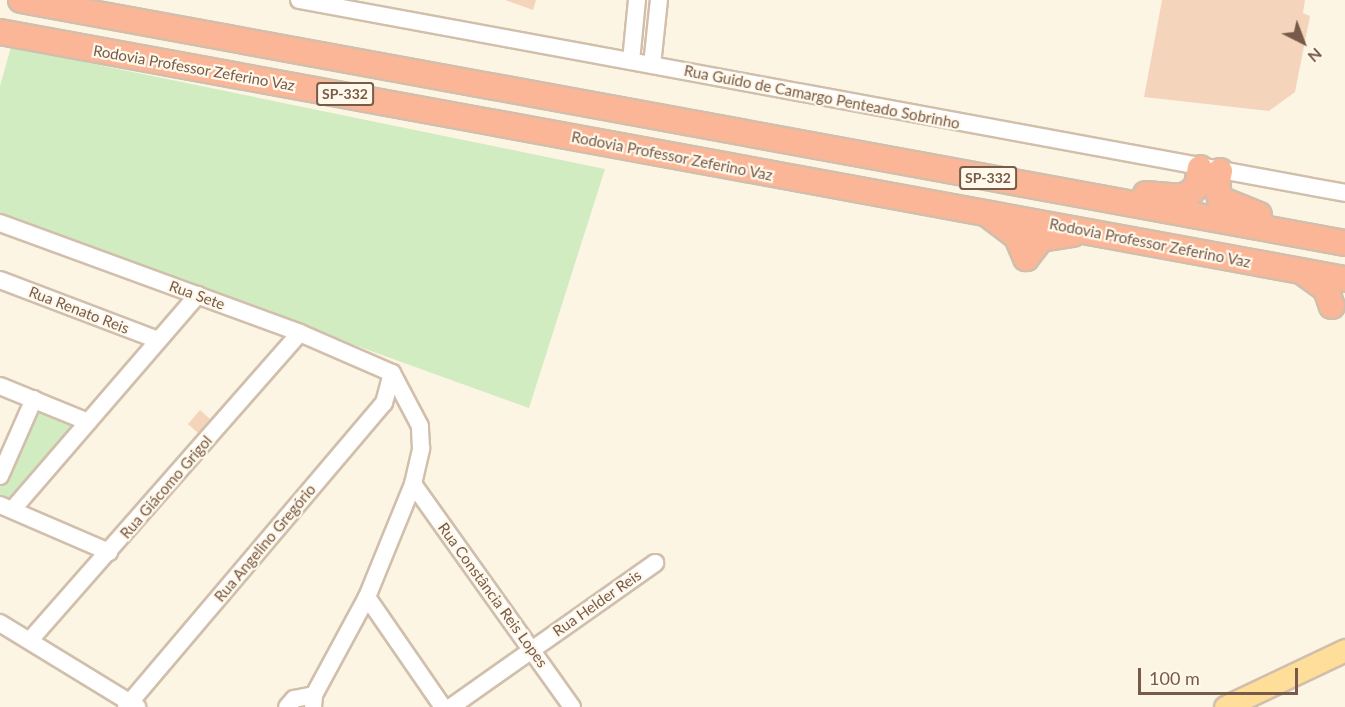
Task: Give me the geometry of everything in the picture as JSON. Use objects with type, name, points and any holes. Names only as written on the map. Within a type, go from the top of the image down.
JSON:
[{"type":"highway","name":"SP-332","points":[[23,0],[1345,243]]},
{"type":"highway","name":"Rodovia Professor Zeferino Vaz","points":[[4,34],[1345,279]]},
{"type":"highway","points":[[1043,187],[1181,197],[1197,186],[1210,170]]},
{"type":"highway","points":[[1210,170],[1218,195],[1228,206],[1345,237]]},
{"type":"highway","points":[[982,211],[1017,237],[1026,258],[1041,239],[1091,232]]},
{"type":"highway","points":[[1302,272],[1326,289],[1332,306],[1345,294]]},
{"type":"main road","points":[[1225,707],[1345,650]]},
{"type":"street","name":"Rua Guido de Camargo Penteado Sobrinho","points":[[299,0],[1210,170],[1345,193]]},
{"type":"street","points":[[631,61],[637,0]]},
{"type":"street","points":[[652,65],[659,0]]},
{"type":"street","name":"Rua Sete","points":[[0,224],[300,333],[392,373]]},
{"type":"street","name":"Rua Renato Reis","points":[[0,280],[158,340]]},
{"type":"street","points":[[109,552],[6,507],[88,422],[198,296]]},
{"type":"street","name":"Rua Giácomo Grigol","points":[[31,639],[300,333]]},
{"type":"street","points":[[294,704],[313,701],[367,597],[413,484],[421,448],[420,426],[392,373]]},
{"type":"street","name":"Rua Angelino Gregório","points":[[131,705],[384,403],[392,373]]},
{"type":"street","points":[[0,386],[88,422]]},
{"type":"street","points":[[0,476],[34,399]]},
{"type":"street","name":"Rua Constância Reis Lopes","points":[[413,484],[572,707]]},
{"type":"street","name":"Rua Helder Reis","points":[[451,707],[655,563]]},
{"type":"street","points":[[367,597],[443,707]]},
{"type":"street","points":[[0,623],[31,639],[131,705]]},
{"type":"green space","points":[[11,47],[605,169],[529,408],[0,217],[0,86]]},
{"type":"green space","points":[[40,409],[74,424],[16,505],[0,497],[0,487]]},
{"type":"building","points":[[505,0],[536,0],[533,10]]},
{"type":"building","points":[[1162,0],[1305,0],[1303,13],[1310,16],[1295,92],[1269,111],[1144,97]]},
{"type":"building","points":[[200,410],[210,419],[198,433],[188,424]]}]
